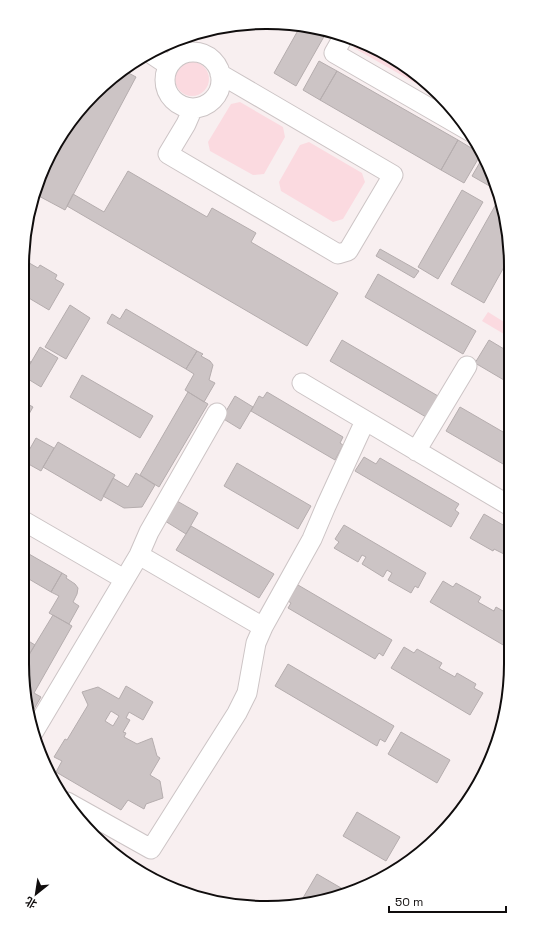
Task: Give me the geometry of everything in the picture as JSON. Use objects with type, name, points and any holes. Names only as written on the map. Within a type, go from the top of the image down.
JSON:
[{"type":"lane","points":[[341,41],[334,53],[456,124]]},
{"type":"lane","points":[[192,51],[201,52],[208,56],[215,62],[220,74],[220,87],[217,95],[204,105],[193,108],[182,106],[175,102],[166,90],[161,60],[177,56],[183,52],[192,51]]},
{"type":"lane","points":[[193,108],[186,124],[168,154],[338,254],[348,251],[393,175],[220,74]]},
{"type":"lane","points":[[416,451],[467,366]]},
{"type":"lane","points":[[302,383],[504,502]]},
{"type":"lane","points":[[38,727],[139,555],[149,532],[217,413]]},
{"type":"lane","points":[[78,809],[151,850],[237,713],[247,693],[256,643],[263,626],[312,539],[366,421]]},
{"type":"lane","points":[[29,524],[124,579]]},
{"type":"lane","points":[[139,555],[263,626]]},
{"type":"shaded area","points":[[354,46],[372,53],[398,69],[421,86],[354,48]]},
{"type":"shaded area","points":[[192,62],[204,67],[209,79],[204,91],[192,96],[180,91],[175,79],[180,67]]},
{"type":"shaded area","points":[[240,102],[283,127],[285,137],[264,174],[253,175],[210,151],[208,142],[231,104]]},
{"type":"shaded area","points":[[309,142],[362,173],[365,182],[343,219],[333,222],[281,191],[279,182],[300,145]]},
{"type":"shaded area","points":[[488,312],[504,322],[504,334],[482,321]]},
{"type":"building","points":[[298,31],[324,36],[296,86],[274,73]]},
{"type":"building","points":[[319,61],[337,71],[320,100],[303,90]]},
{"type":"building","points":[[337,71],[458,140],[441,170],[320,100]]},
{"type":"building","points":[[129,73],[136,77],[65,210],[40,197],[53,161],[69,135],[88,110],[110,88]]},
{"type":"building","points":[[458,140],[473,149],[478,158],[464,183],[441,170]]},
{"type":"building","points":[[480,162],[490,186],[472,176]]},
{"type":"building","points":[[128,171],[207,217],[212,208],[256,233],[251,242],[338,293],[307,346],[67,206],[73,194],[104,212]]},
{"type":"building","points":[[462,190],[483,202],[438,279],[418,267]]},
{"type":"building","points":[[496,204],[502,236],[504,267],[484,303],[451,284]]},
{"type":"building","points":[[380,249],[419,271],[414,278],[376,256]]},
{"type":"building","points":[[29,263],[38,268],[40,265],[57,275],[55,279],[64,284],[49,310],[29,298]]},
{"type":"building","points":[[378,274],[476,331],[463,354],[365,297]]},
{"type":"building","points":[[70,305],[90,318],[66,359],[45,347]]},
{"type":"building","points":[[126,309],[197,351],[186,369],[107,323],[112,314],[120,319]]},
{"type":"building","points":[[342,340],[438,396],[426,417],[330,361]]},
{"type":"building","points":[[489,340],[504,349],[504,380],[475,363]]},
{"type":"building","points":[[40,347],[58,358],[41,387],[29,380],[29,366]]},
{"type":"building","points":[[197,351],[203,354],[201,356],[210,361],[213,365],[209,380],[215,383],[204,402],[185,390],[194,374],[186,369]]},
{"type":"building","points":[[82,375],[153,416],[140,438],[70,397]]},
{"type":"building","points":[[188,392],[208,404],[159,487],[140,475]]},
{"type":"building","points":[[267,392],[343,437],[340,443],[343,445],[335,460],[251,411],[259,396],[263,398]]},
{"type":"building","points":[[235,396],[253,407],[240,429],[222,418]]},
{"type":"building","points":[[29,405],[33,407],[29,414]]},
{"type":"building","points":[[460,407],[504,433],[504,465],[446,431]]},
{"type":"building","points":[[36,438],[54,448],[41,471],[29,464],[29,450]]},
{"type":"building","points":[[58,442],[115,475],[101,501],[43,467]]},
{"type":"building","points":[[364,457],[376,464],[380,458],[459,504],[455,510],[459,513],[451,527],[355,471]]},
{"type":"building","points":[[237,463],[311,506],[298,529],[224,486]]},
{"type":"building","points":[[136,473],[155,485],[142,507],[124,508],[103,496],[113,478],[128,487]]},
{"type":"building","points":[[177,501],[198,513],[186,534],[165,521]]},
{"type":"building","points":[[484,514],[504,526],[504,554],[494,549],[493,551],[470,538]]},
{"type":"building","points":[[344,525],[426,573],[418,588],[415,586],[411,593],[388,580],[392,573],[387,570],[383,577],[362,564],[366,557],[362,555],[358,562],[334,548],[339,542],[335,539]]},
{"type":"building","points":[[191,526],[274,574],[259,598],[176,550]]},
{"type":"building","points":[[29,554],[62,573],[51,592],[29,579]]},
{"type":"building","points":[[62,573],[67,576],[66,578],[78,588],[73,602],[79,606],[69,624],[49,613],[59,596],[51,592]]},
{"type":"building","points":[[443,581],[453,587],[456,583],[481,597],[478,602],[494,611],[496,607],[504,612],[504,645],[430,602]]},
{"type":"building","points":[[298,585],[392,640],[383,656],[379,653],[375,659],[288,608],[291,603],[288,601]]},
{"type":"building","points":[[53,615],[72,626],[34,693],[41,697],[34,709],[31,694],[29,654]]},
{"type":"building","points":[[29,641],[35,645],[29,655]]},
{"type":"building","points":[[404,647],[414,653],[417,649],[442,663],[439,668],[455,677],[457,673],[476,684],[474,688],[483,693],[470,715],[391,668]]},
{"type":"building","points":[[288,664],[394,726],[385,742],[380,739],[377,746],[275,686]]},
{"type":"building","points":[[126,686],[153,702],[143,720],[129,712],[126,718],[130,720],[123,732],[126,733],[124,737],[137,744],[152,738],[157,756],[160,758],[150,775],[160,781],[163,798],[146,804],[144,809],[128,800],[121,810],[56,772],[62,761],[54,757],[65,739],[67,740],[88,705],[82,692],[98,687],[119,699]],"holes":[[[111,711],[119,716],[113,726],[105,721]]]},
{"type":"building","points":[[401,732],[450,760],[437,783],[388,754]]},
{"type":"building","points":[[357,812],[400,837],[386,861],[343,836]]},
{"type":"building","points":[[317,874],[342,888],[328,893],[303,898]]}]
